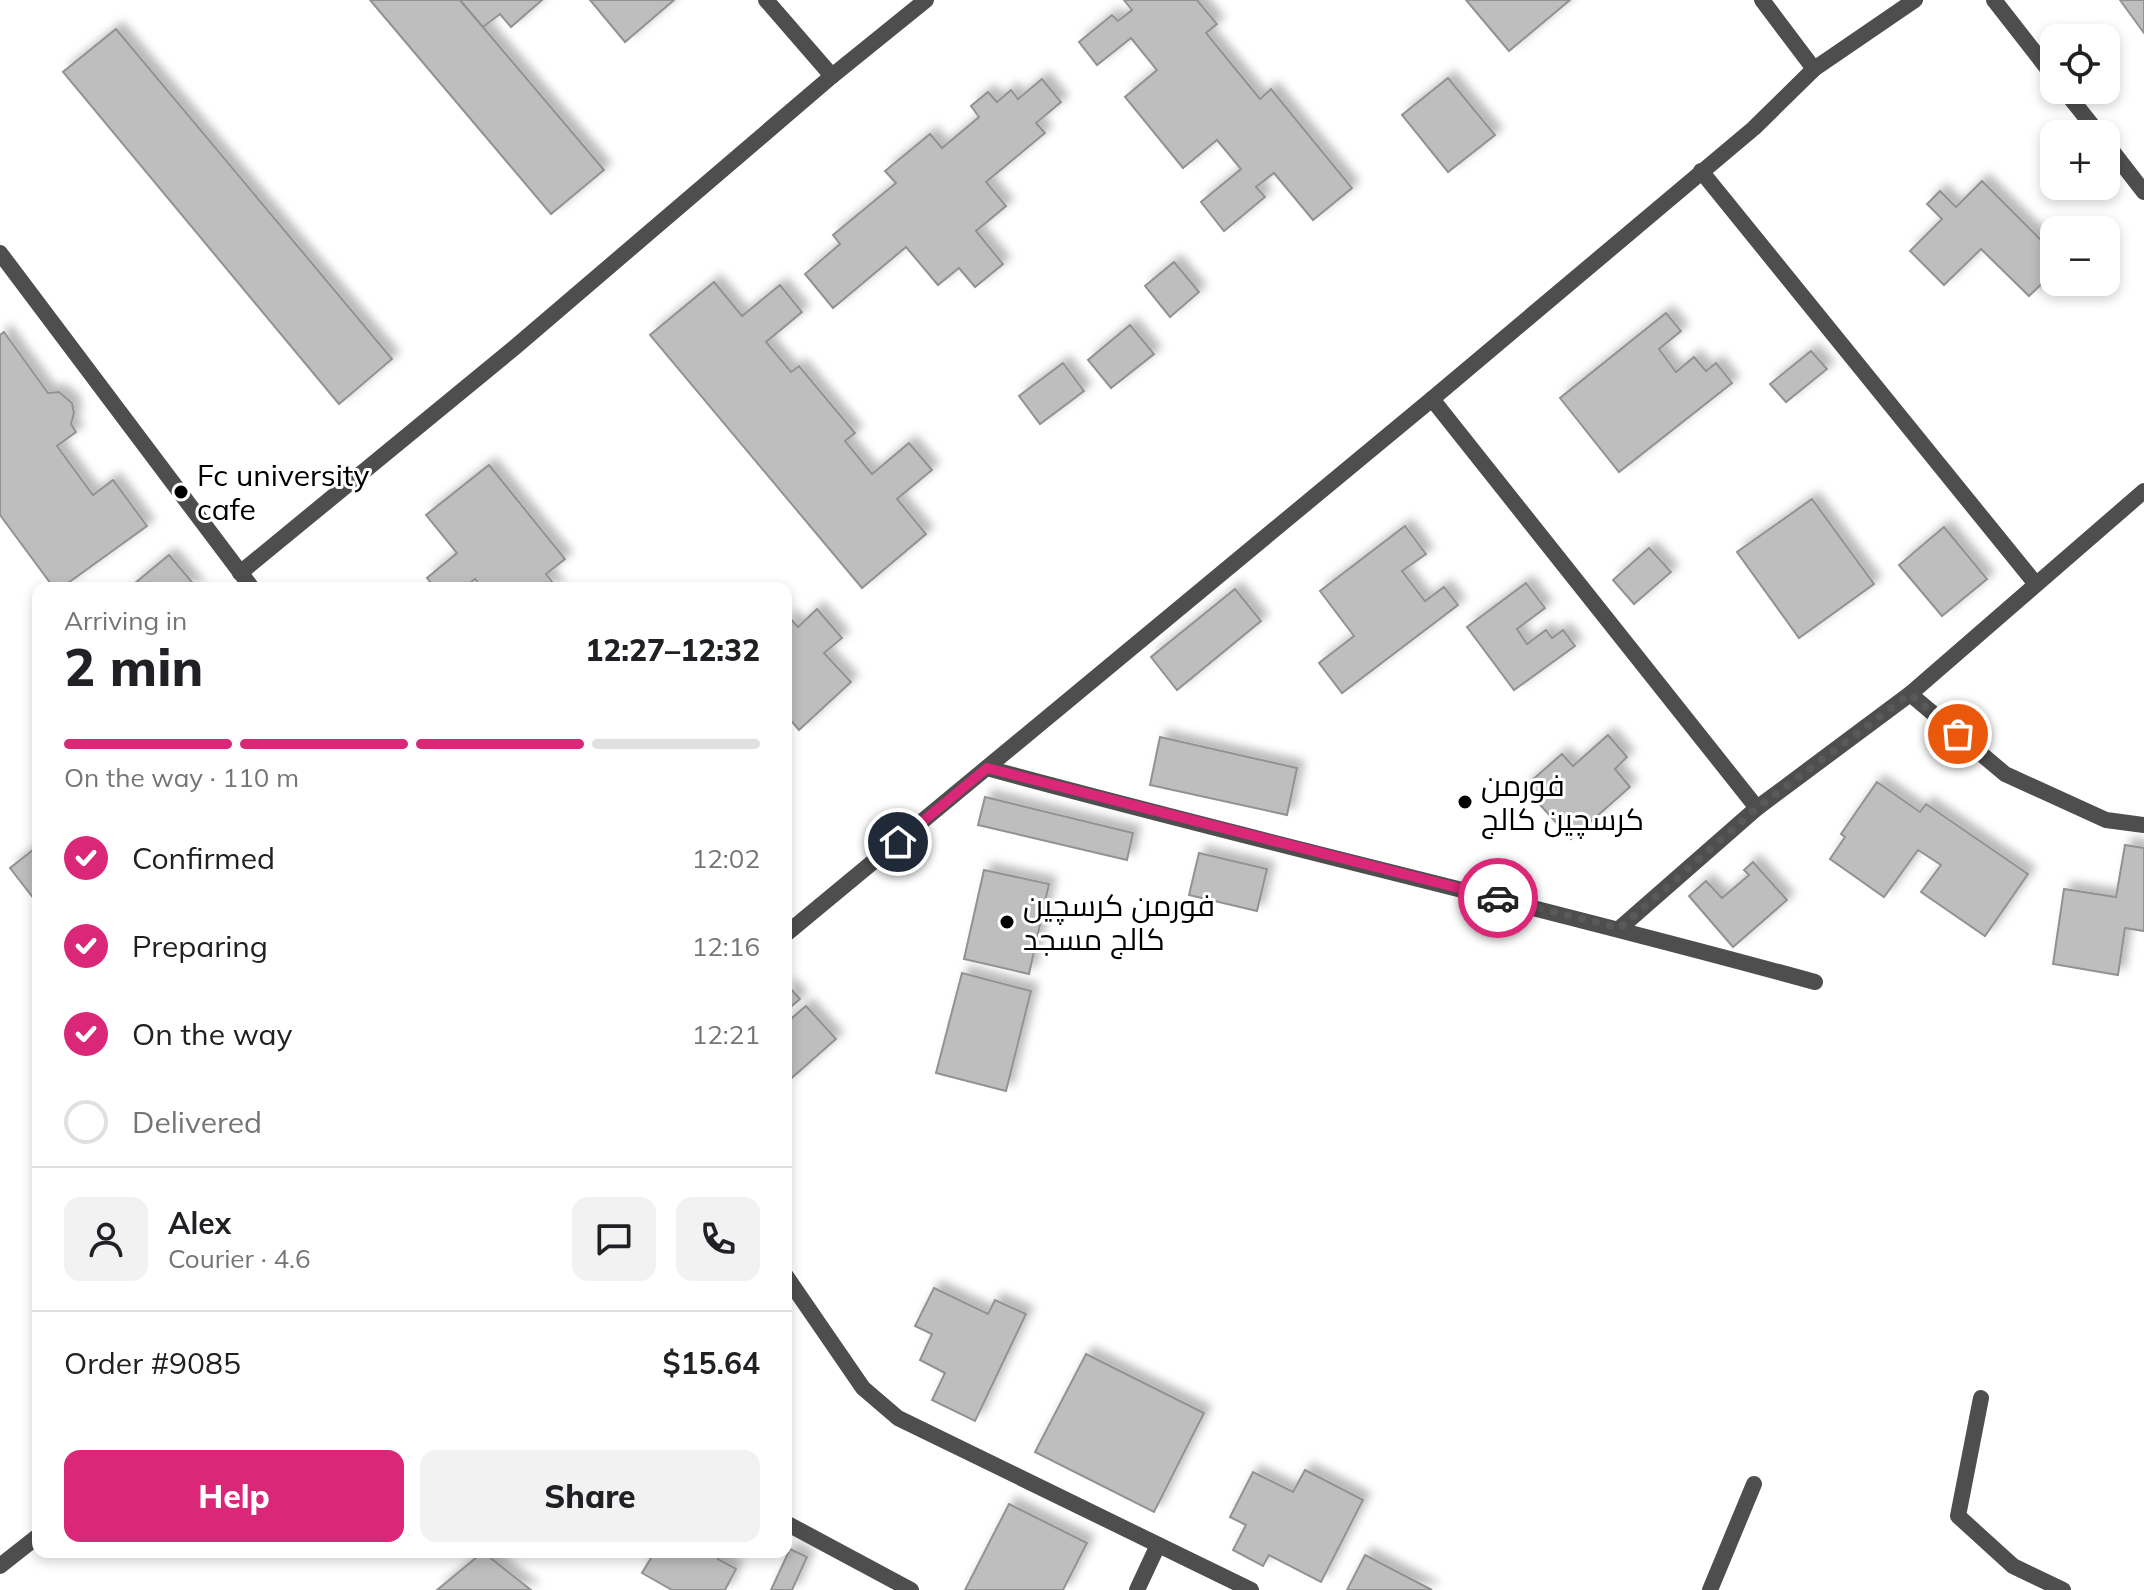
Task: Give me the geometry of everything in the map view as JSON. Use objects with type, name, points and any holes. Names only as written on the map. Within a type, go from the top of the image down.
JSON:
[{"type":"street","points":[[766,0],[832,76]]},
{"type":"street","points":[[240,573],[514,348],[832,76],[926,0]]},
{"type":"street","points":[[1762,0],[1814,69]]},
{"type":"street","points":[[792,929],[1432,399],[1754,128],[1814,69],[1915,0]]},
{"type":"street","points":[[1994,0],[2040,59]]},
{"type":"street","points":[[2075,104],[2088,120]]},
{"type":"street","points":[[2120,161],[2144,192]]},
{"type":"street","points":[[1701,171],[2035,583]]},
{"type":"street","points":[[0,253],[247,582]]},
{"type":"street","points":[[1432,399],[1757,808]]},
{"type":"street","points":[[1620,928],[1757,808],[1910,694],[2144,491]]},
{"type":"street","points":[[1910,694],[2005,774],[2106,820],[2144,825]]},
{"type":"street","points":[[987,768],[1620,928],[1815,982]]},
{"type":"street","points":[[792,1285],[863,1388],[898,1418],[1251,1590]]},
{"type":"street","points":[[1981,1398],[1958,1516],[2013,1566],[2063,1590]]},
{"type":"street","points":[[1710,1590],[1754,1484]]},
{"type":"street","points":[[792,1526],[911,1590]]},
{"type":"street","points":[[0,1566],[32,1541]]},
{"type":"street","points":[[1137,1590],[1158,1545]]},
{"type":"building","points":[[370,0],[460,0],[604,170],[551,214]]},
{"type":"building","points":[[460,0],[542,0],[511,27],[500,14],[483,27]]},
{"type":"building","points":[[590,0],[674,0],[625,42]]},
{"type":"building","points":[[1124,0],[1197,0],[1217,24],[1206,33],[1260,99],[1271,89],[1352,188],[1313,220],[1274,173],[1256,187],[1265,197],[1224,231],[1201,202],[1241,169],[1217,140],[1183,168],[1125,97],[1157,70],[1131,38],[1097,65],[1079,42],[1112,15],[1118,21],[1132,10]]},
{"type":"building","points":[[1466,0],[1570,0],[1509,51]]},
{"type":"building","points":[[2120,0],[2144,0],[2144,33]]},
{"type":"building","points":[[116,29],[392,359],[339,404],[63,72]]},
{"type":"building","points":[[1448,78],[1495,135],[1448,172],[1402,115]]},
{"type":"building","points":[[1042,79],[1061,102],[1036,123],[1045,133],[986,182],[1006,206],[976,231],[1003,264],[975,287],[959,268],[938,285],[906,247],[833,308],[805,274],[840,244],[833,235],[896,183],[885,171],[930,134],[942,148],[979,117],[971,106],[988,92],[997,102],[1011,90],[1018,99]]},
{"type":"building","points":[[1982,181],[2040,239],[2040,285],[2029,296],[1981,249],[1944,285],[1910,251],[1942,219],[1927,204],[1940,191],[1956,207]]},
{"type":"building","points":[[1174,262],[1199,292],[1170,317],[1145,286]]},
{"type":"building","points":[[714,282],[742,316],[780,285],[802,312],[766,342],[791,372],[799,366],[855,433],[845,441],[872,474],[909,443],[932,470],[897,499],[926,534],[862,588],[650,335]]},
{"type":"building","points":[[1666,313],[1681,331],[1659,349],[1676,372],[1694,357],[1706,371],[1716,363],[1732,383],[1619,472],[1560,398]]},
{"type":"building","points":[[1130,325],[1154,354],[1111,388],[1088,360]]},
{"type":"building","points":[[4,332],[48,393],[59,392],[72,403],[74,413],[71,424],[76,432],[57,446],[93,495],[113,480],[147,526],[69,582],[50,582],[0,515],[0,335]]},
{"type":"building","points":[[1811,351],[1827,369],[1786,402],[1770,384]]},
{"type":"building","points":[[1063,363],[1084,391],[1040,424],[1019,396]]},
{"type":"building","points":[[489,465],[565,559],[546,574],[552,582],[477,582],[475,579],[471,582],[430,582],[427,578],[457,553],[426,515]]},
{"type":"building","points":[[1812,499],[1874,584],[1799,638],[1737,552]]},
{"type":"building","points":[[1405,526],[1426,554],[1402,571],[1425,601],[1444,587],[1458,605],[1342,693],[1319,663],[1354,636],[1320,591]]},
{"type":"building","points":[[1944,527],[1987,579],[1942,616],[1899,565]]},
{"type":"building","points":[[1649,548],[1671,572],[1634,604],[1613,580]]},
{"type":"building","points":[[169,555],[192,582],[136,582]]},
{"type":"building","points":[[1526,583],[1545,608],[1517,629],[1527,644],[1546,630],[1552,638],[1563,630],[1575,646],[1514,690],[1467,627]]},
{"type":"building","points":[[1235,589],[1261,621],[1177,690],[1151,657]]},
{"type":"building","points":[[817,609],[842,638],[824,653],[851,682],[799,730],[792,722],[792,620],[798,627]]},
{"type":"building","points":[[1608,735],[1627,757],[1615,769],[1630,787],[1571,839],[1524,787],[1562,754],[1573,766]]},
{"type":"building","points":[[1160,737],[1297,768],[1287,815],[1150,785]]},
{"type":"building","points":[[1877,782],[1920,812],[1926,804],[2028,874],[1985,936],[1921,892],[1941,865],[1918,850],[1884,897],[1830,859],[1845,837],[1841,834]]},
{"type":"building","points":[[985,797],[1133,833],[1127,860],[978,825]]},
{"type":"building","points":[[2125,845],[2144,848],[2144,931],[2125,928],[2118,975],[2053,964],[2064,889],[2116,897]]},
{"type":"building","points":[[32,851],[32,896],[10,868]]},
{"type":"building","points":[[1199,853],[1267,869],[1257,911],[1189,895]]},
{"type":"building","points":[[1753,862],[1787,900],[1733,947],[1689,896],[1706,881],[1722,898],[1749,875],[1744,870]]},
{"type":"building","name":"فورمن کرسچین کالج مسجد","points":[[984,870],[1049,884],[1029,974],[964,959]]},
{"type":"building","points":[[962,973],[1031,991],[1006,1091],[936,1073]]},
{"type":"building","points":[[792,990],[800,999],[792,1006]]},
{"type":"building","points":[[806,1006],[836,1039],[792,1078],[792,1018]]},
{"type":"building","points":[[934,1288],[988,1314],[995,1300],[1026,1314],[975,1421],[932,1400],[945,1373],[920,1360],[932,1334],[915,1326]]},
{"type":"building","points":[[1086,1354],[1204,1413],[1154,1512],[1035,1452]]},
{"type":"building","points":[[1305,1470],[1363,1500],[1321,1582],[1269,1555],[1263,1566],[1233,1550],[1246,1525],[1230,1517],[1253,1472],[1293,1492]]},
{"type":"building","points":[[1009,1504],[1087,1543],[1063,1590],[965,1590]]},
{"type":"building","points":[[792,1550],[807,1557],[792,1590],[771,1590],[786,1558],[792,1558]]},
{"type":"building","points":[[1365,1555],[1432,1590],[1347,1590]]},
{"type":"building","points":[[476,1558],[491,1558],[531,1590],[437,1590]]},
{"type":"building","points":[[651,1558],[719,1558],[736,1569],[725,1590],[672,1590],[642,1573]]},
{"type":"way so far","points":[[1498,898],[1620,928],[1757,808],[1910,694],[1958,734]]},
{"type":"place","name":"Fc university cafe","points":[[181,492]]},
{"type":"place","name":"فورمن کرسچین کالج","points":[[1465,802]]},
{"type":"place","name":"فورمن کرسچین کالج مسجد","points":[[1007,922]]},
{"type":"route","points":[[898,842],[987,768],[1498,898]]}]
